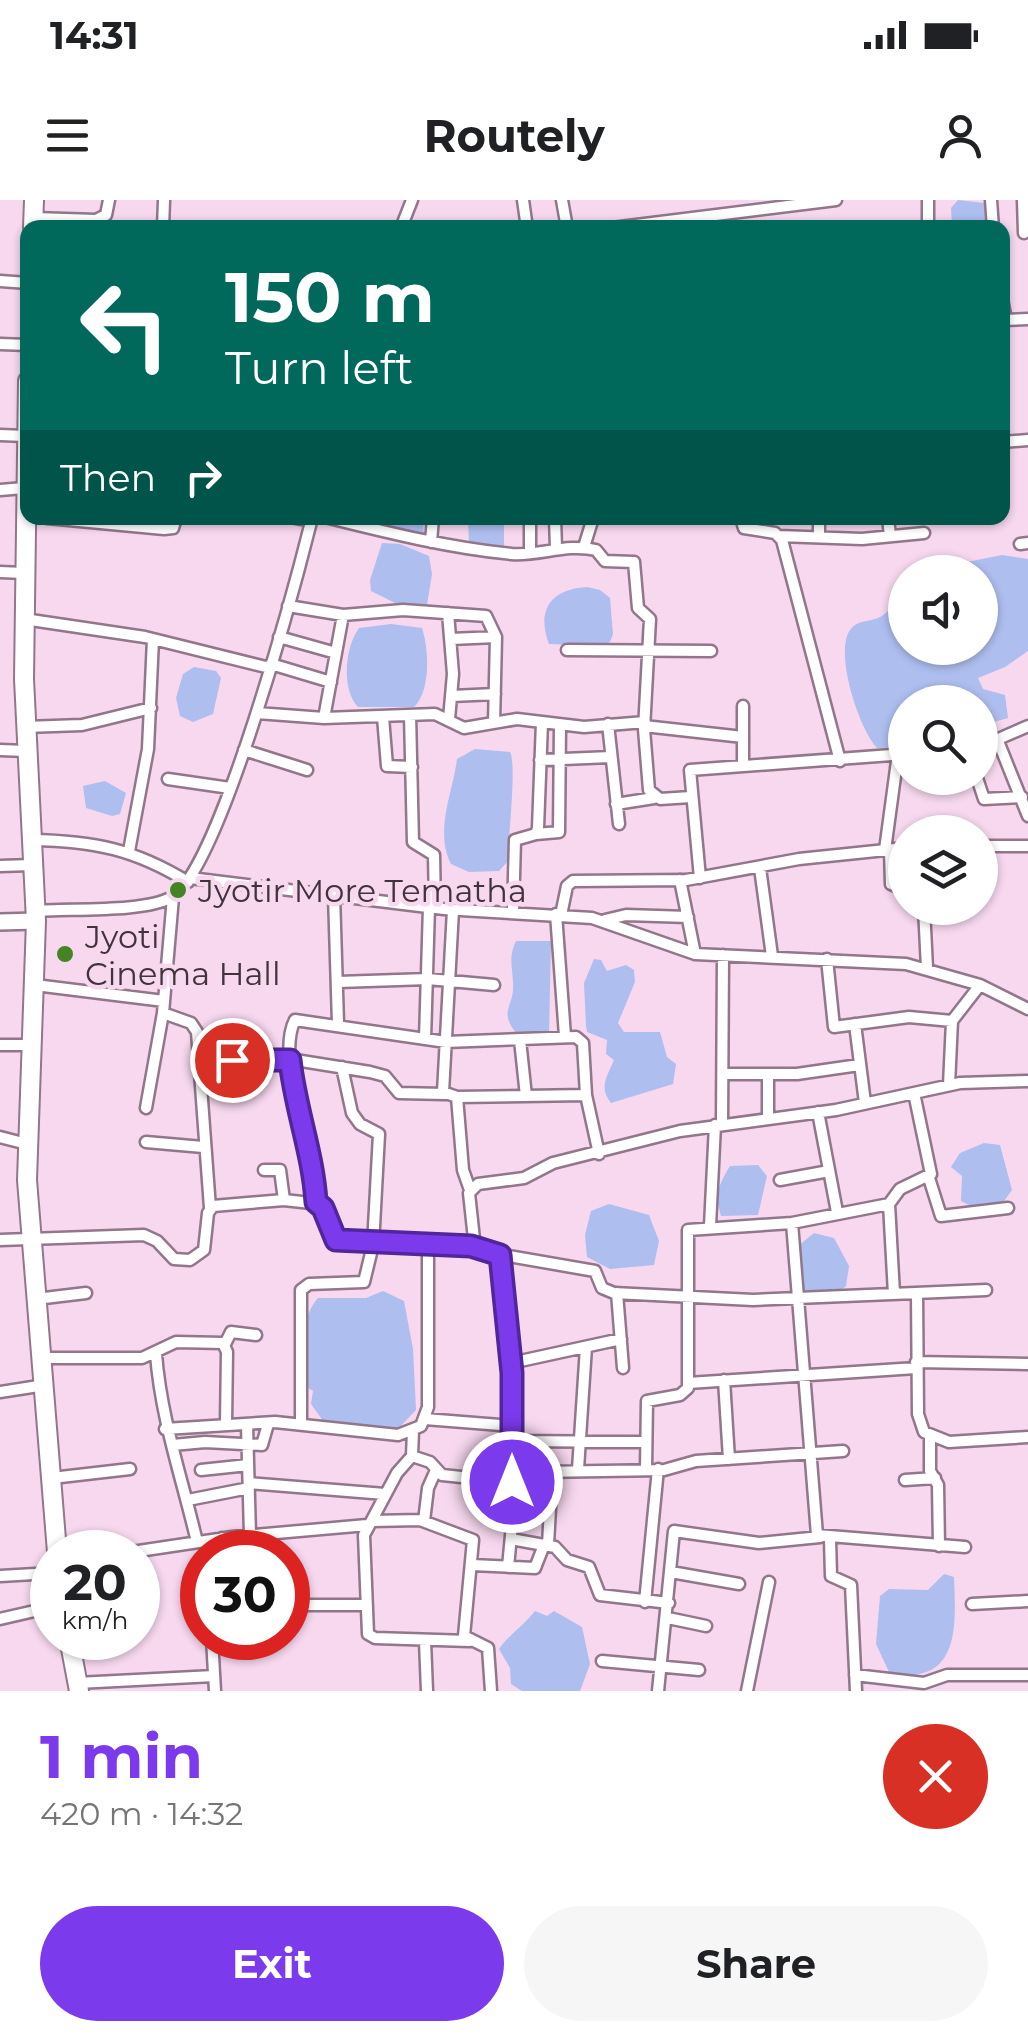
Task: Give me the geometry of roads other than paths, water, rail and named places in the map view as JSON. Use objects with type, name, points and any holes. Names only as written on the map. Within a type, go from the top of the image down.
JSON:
[{"type":"main road","points":[[26,525],[25,727],[35,916],[27,1144],[30,1238],[56,1530]]},
{"type":"main road","points":[[73,1660],[78,1687]]},
{"type":"street","points":[[34,215],[96,220],[106,215],[109,200]]},
{"type":"street","points":[[716,214],[719,200]]},
{"type":"street","points":[[694,220],[836,200]]},
{"type":"street","points":[[1023,200],[1024,233]]},
{"type":"street","points":[[0,922],[154,903],[173,896],[189,880],[230,788],[257,713],[309,525]]},
{"type":"street","points":[[374,525],[431,542],[517,554],[584,548],[596,550],[604,561],[636,564],[638,608],[649,616],[644,724],[649,790],[654,798]]},
{"type":"street","points":[[431,542],[432,525]]},
{"type":"street","points":[[530,525],[530,552]]},
{"type":"street","points":[[556,525],[556,548]]},
{"type":"street","points":[[584,548],[591,525]]},
{"type":"street","points":[[743,525],[779,536],[924,533]]},
{"type":"street","points":[[819,536],[820,525]]},
{"type":"street","points":[[889,525],[890,536]]},
{"type":"street","points":[[779,536],[840,761]]},
{"type":"street","points":[[0,572],[24,573]]},
{"type":"street","points":[[288,606],[342,615],[392,610],[486,616],[496,637],[494,723]]},
{"type":"street","points":[[448,613],[452,696],[449,718]]},
{"type":"street","points":[[324,718],[342,615]]},
{"type":"street","points":[[24,618],[154,639],[331,682]]},
{"type":"street","points":[[279,637],[336,653]]},
{"type":"street","points":[[451,639],[496,637]]},
{"type":"street","points":[[128,852],[148,749],[154,639]]},
{"type":"street","points":[[567,650],[711,650]]},
{"type":"street","points":[[452,696],[495,694]]},
{"type":"street","points":[[742,763],[743,706]]},
{"type":"street","points":[[25,727],[82,725],[151,708]]},
{"type":"street","points":[[257,713],[324,718],[410,715],[449,718],[464,728],[516,719],[560,724],[644,724],[743,737]]},
{"type":"street","points":[[410,715],[412,842],[434,854],[425,1039]]},
{"type":"street","points":[[383,717],[387,766],[412,767]]},
{"type":"street","points":[[536,834],[542,722]]},
{"type":"street","points":[[513,912],[515,840],[559,832],[560,724]]},
{"type":"street","points":[[608,724],[619,824]]},
{"type":"street","points":[[1028,726],[998,741],[1028,816]]},
{"type":"street","points":[[0,750],[26,751]]},
{"type":"street","points":[[244,750],[306,770]]},
{"type":"street","points":[[700,878],[690,770],[742,763],[888,756]]},
{"type":"street","points":[[540,760],[611,757]]},
{"type":"street","points":[[168,779],[230,788]]},
{"type":"street","points":[[983,795],[984,799],[1022,797]]},
{"type":"street","points":[[616,804],[690,797]]},
{"type":"street","points":[[30,840],[72,840],[128,852],[189,880],[432,908],[604,920],[695,954],[927,968],[980,985],[1028,1009]]},
{"type":"street","points":[[998,846],[1028,846]]},
{"type":"street","points":[[565,1036],[559,914],[566,886],[573,881],[680,880],[888,850]]},
{"type":"street","points":[[0,866],[32,865]]},
{"type":"street","points":[[760,868],[772,956]]},
{"type":"street","points":[[680,880],[695,954]]},
{"type":"street","points":[[146,1108],[164,1007],[173,896]]},
{"type":"street","points":[[334,896],[338,1023]]},
{"type":"street","points":[[453,910],[446,1042],[451,1096],[470,1190],[471,1246]]},
{"type":"street","points":[[604,920],[626,915],[688,917]]},
{"type":"street","points":[[925,925],[927,968]]},
{"type":"street","points":[[710,1226],[724,1074],[723,955]]},
{"type":"street","points":[[827,959],[831,1024],[909,1017],[952,1021]]},
{"type":"street","points":[[338,982],[428,979],[494,985]]},
{"type":"street","points":[[949,1084],[952,1021],[980,985]]},
{"type":"street","points":[[0,1240],[144,1236],[157,1241],[174,1259],[190,1260],[204,1250],[210,1208],[195,1027],[164,1007],[35,986]]},
{"type":"street","points":[[316,1202],[312,1158],[301,1126],[290,1060],[295,1020],[338,1023],[446,1042],[565,1036],[583,1043],[586,1095],[599,1154]]},
{"type":"street","points":[[854,1024],[865,1104]]},
{"type":"street","points":[[520,1040],[526,1096]]},
{"type":"street","points":[[0,1044],[33,1046]]},
{"type":"street","points":[[200,1060],[290,1060],[342,1068],[385,1076],[399,1093],[586,1095]]},
{"type":"street","points":[[724,1074],[768,1075],[860,1065]]},
{"type":"street","points":[[301,1425],[300,1290],[319,1283],[364,1282],[372,1245],[379,1134],[360,1124],[352,1113],[342,1068]]},
{"type":"street","points":[[768,1075],[768,1120]]},
{"type":"street","points":[[470,1190],[488,1181],[530,1176],[552,1162],[718,1125],[865,1104],[949,1084],[1028,1082]]},
{"type":"street","points":[[914,1093],[928,1146],[929,1178],[941,1216],[1008,1208]]},
{"type":"street","points":[[818,1112],[836,1212]]},
{"type":"street","points":[[0,1137],[27,1144]]},
{"type":"street","points":[[146,1142],[203,1148]]},
{"type":"street","points":[[264,1170],[280,1170],[284,1200]]},
{"type":"street","points":[[780,1180],[830,1170]]},
{"type":"street","points":[[894,1294],[889,1204],[900,1190],[929,1178]]},
{"type":"street","points":[[210,1208],[284,1200],[316,1202],[323,1208],[336,1240],[372,1245],[471,1246],[500,1255],[590,1270],[597,1274],[602,1288],[617,1294],[796,1298],[986,1290]]},
{"type":"street","points":[[645,1602],[652,1469],[646,1442],[647,1401],[684,1394],[688,1383],[686,1233],[691,1228],[710,1226],[792,1223],[889,1204]]},
{"type":"street","points":[[792,1223],[814,1527],[826,1538],[831,1576],[852,1585],[856,1691]]},
{"type":"street","points":[[165,1429],[226,1422],[398,1434],[413,1431],[426,1419],[428,1246]]},
{"type":"street","points":[[500,1255],[511,1364],[514,1483],[508,1567]]},
{"type":"street","points":[[36,1299],[86,1293]]},
{"type":"street","points":[[917,1293],[918,1414],[930,1438],[929,1467],[936,1478],[939,1546]]},
{"type":"street","points":[[617,1294],[623,1368]]},
{"type":"street","points":[[226,1422],[225,1344],[231,1332],[256,1334]]},
{"type":"street","points":[[511,1364],[621,1338]]},
{"type":"street","points":[[42,1358],[142,1358],[176,1342],[225,1344]]},
{"type":"street","points":[[578,1468],[586,1347]]},
{"type":"street","points":[[156,1354],[165,1429],[195,1530]]},
{"type":"street","points":[[688,1383],[916,1365],[1028,1364],[1028,1374]]},
{"type":"street","points":[[724,1380],[729,1459]]},
{"type":"street","points":[[0,1392],[45,1384]]},
{"type":"street","points":[[426,1419],[512,1426]]},
{"type":"street","points":[[173,1446],[205,1442],[264,1444],[268,1424]]},
{"type":"street","points":[[247,1425],[250,1530]]},
{"type":"street","points":[[413,1431],[412,1456],[369,1523],[366,1606],[371,1637],[469,1642],[488,1648],[491,1691]]},
{"type":"street","points":[[930,1438],[949,1442],[1028,1438]]},
{"type":"street","points":[[512,1441],[646,1442]]},
{"type":"street","points":[[412,1456],[430,1462],[442,1475],[514,1483],[534,1472],[652,1469],[843,1451]]},
{"type":"street","points":[[201,1470],[248,1465]]},
{"type":"street","points":[[52,1478],[130,1469]]},
{"type":"street","points":[[424,1521],[428,1488],[436,1470]]},
{"type":"street","points":[[472,1565],[537,1567],[546,1545],[552,1471]]},
{"type":"street","points":[[905,1480],[936,1478]]},
{"type":"street","points":[[188,1500],[249,1485],[385,1494]]},
{"type":"street","points":[[300,1530],[424,1521],[471,1538],[464,1636],[469,1642]]},
{"type":"street","points":[[658,1691],[676,1530],[759,1542],[826,1538],[965,1547]]},
{"type":"street","points":[[510,1539],[560,1549],[568,1560],[589,1567],[600,1595],[669,1603]]},
{"type":"street","points":[[671,1572],[739,1584]]},
{"type":"street","points":[[0,1576],[30,1574]]},
{"type":"street","points":[[747,1691],[769,1582]]},
{"type":"street","points":[[972,1604],[1028,1602]]},
{"type":"street","points":[[310,1605],[366,1606]]},
{"type":"street","points":[[0,1619],[30,1612]]},
{"type":"street","points":[[668,1618],[706,1626]]},
{"type":"street","points":[[410,1691],[427,1689],[425,1641]]},
{"type":"street","points":[[213,1660],[215,1691]]},
{"type":"street","points":[[602,1661],[700,1670]]},
{"type":"street","points":[[855,1674],[924,1683],[947,1674],[1028,1675]]},
{"type":"street","points":[[78,1687],[214,1676]]},
{"type":"water","points":[[958,200],[984,203],[986,220],[952,220],[951,208]]},
{"type":"water","points":[[367,525],[423,525],[424,536]]},
{"type":"water","points":[[468,525],[504,525],[504,549],[469,545]]},
{"type":"water","points":[[382,543],[400,544],[429,556],[432,574],[427,605],[403,607],[371,591],[370,580]]},
{"type":"water","points":[[998,556],[1028,559],[1028,651],[1005,667],[978,678],[981,685],[888,685],[888,748],[877,748],[863,725],[851,690],[845,655],[850,630],[888,611],[888,665],[998,665]]},
{"type":"water","points":[[587,587],[610,598],[610,642],[600,646],[549,644],[544,621],[550,604],[564,592]]},
{"type":"water","points":[[391,624],[422,628],[427,658],[420,700],[414,707],[358,707],[347,679],[354,636],[359,628]]},
{"type":"water","points":[[194,667],[216,671],[221,678],[213,714],[193,722],[180,716],[176,698],[183,674]]},
{"type":"water","points":[[998,693],[1005,695],[1008,718],[998,721]]},
{"type":"water","points":[[475,749],[510,752],[512,759],[508,861],[499,871],[469,872],[451,864],[446,851],[444,825],[457,759]]},
{"type":"water","points":[[105,781],[126,793],[120,814],[112,816],[86,808],[83,786]]},
{"type":"water","points":[[516,941],[551,941],[549,1034],[518,1035],[509,1021]]},
{"type":"water","points":[[594,959],[601,960],[607,971],[626,965],[634,970],[635,982],[618,1023],[624,1032],[660,1032],[667,1057],[676,1064],[673,1084],[611,1103],[607,1097],[605,1081],[614,1060],[606,1054],[607,1040],[587,1032],[586,1026],[584,983]]},
{"type":"water","points":[[984,1143],[1000,1145],[1012,1190],[1002,1204],[975,1208],[961,1201],[962,1176],[951,1167],[960,1153]]},
{"type":"water","points":[[758,1165],[767,1176],[758,1215],[721,1216],[716,1196],[730,1166]]},
{"type":"water","points":[[609,1204],[649,1215],[659,1241],[654,1265],[610,1269],[587,1257],[585,1235],[591,1211]]},
{"type":"water","points":[[814,1233],[834,1238],[849,1266],[846,1286],[838,1293],[801,1294],[798,1246]]},
{"type":"water","points":[[383,1291],[404,1301],[413,1349],[416,1410],[396,1431],[326,1425],[311,1404],[313,1391],[305,1386],[304,1340],[312,1307],[318,1298],[366,1298]]},
{"type":"water","points":[[944,1574],[954,1577],[955,1615],[949,1649],[942,1662],[930,1671],[913,1675],[890,1674],[876,1644],[880,1596],[889,1589],[928,1590]]},
{"type":"water","points":[[535,1611],[547,1616],[554,1611],[582,1627],[590,1664],[580,1691],[522,1691],[511,1684],[510,1668],[499,1649]]},
{"type":"place","name":"Jyotir More Tematha","points":[[178,890]]},
{"type":"place","name":"Jyoti Cinema Hall","points":[[65,954]]}]
